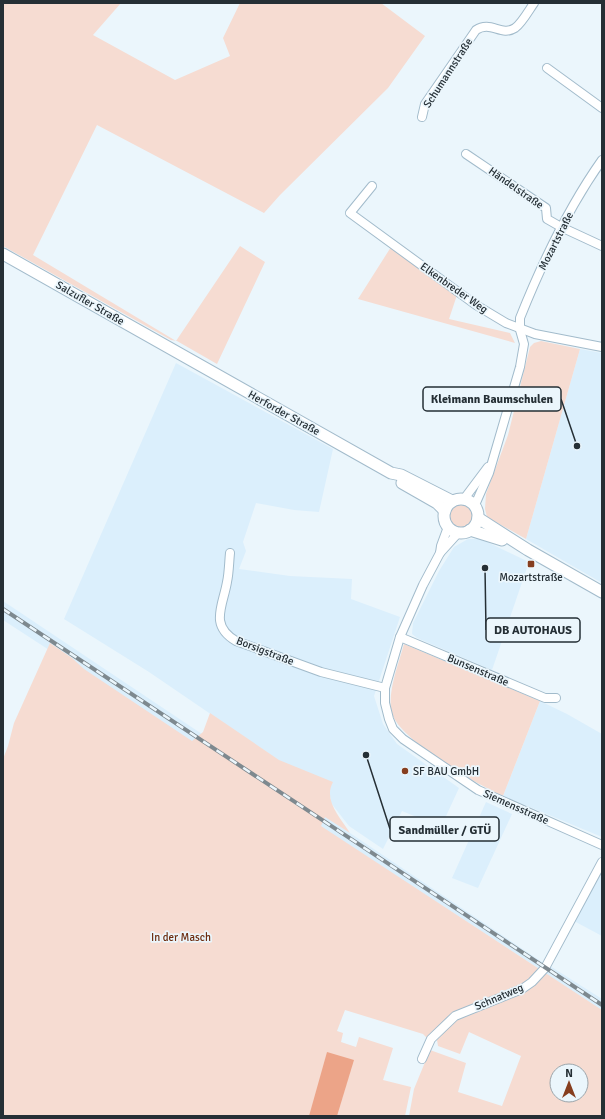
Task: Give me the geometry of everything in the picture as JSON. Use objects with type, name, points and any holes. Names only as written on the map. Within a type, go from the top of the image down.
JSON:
[{"type":"main road","name":"Salzufler Straße","points":[[3,254],[177,353]]},
{"type":"main road","name":"Herforder Straße","points":[[177,353],[392,473],[401,475],[452,501]]},
{"type":"main road","name":"Herforder Straße","points":[[392,473],[397,481],[437,503],[445,511]]},
{"type":"main road","points":[[528,550],[498,538],[470,530],[459,532],[448,527],[444,516],[445,511],[452,501],[464,499],[474,505],[478,518],[528,550],[602,592]]},
{"type":"main road","points":[[470,530],[478,518]]},
{"type":"street","name":"Schumannstraße","points":[[422,117],[425,104],[476,30],[481,27],[489,26],[500,30],[511,30],[515,28],[534,3]]},
{"type":"street","points":[[547,68],[602,108]]},
{"type":"street","name":"Händelstraße","points":[[466,154],[546,208],[548,219],[561,227],[602,246]]},
{"type":"street","name":"Mozartstraße","points":[[474,505],[489,473],[490,465],[502,431],[520,366],[524,344],[520,330],[520,318],[561,227],[602,160]]},
{"type":"street","name":"Elkenbreder Weg","points":[[372,186],[350,213],[476,304],[520,330],[602,347]]},
{"type":"street","name":"Mozartstraße","points":[[464,499],[490,465]]},
{"type":"street","name":"Siemensstraße","points":[[440,553],[448,527]]},
{"type":"street","name":"Siemensstraße","points":[[459,532],[440,553],[400,637],[385,688],[385,703],[393,728],[403,739],[478,790],[602,845]]},
{"type":"street","name":"Borsigstraße","points":[[230,553],[227,582],[219,613],[223,629],[227,636],[236,641],[321,672],[385,688]]},
{"type":"street","name":"Bunsenstraße","points":[[400,637],[545,698],[556,698]]},
{"type":"street","name":"Schnatweg","points":[[422,1059],[431,1039],[455,1016],[522,990],[546,968],[602,862]]},
{"type":"shaded area","points":[[580,349],[602,353],[602,583],[526,539]]},
{"type":"shaded area","points":[[176,363],[333,449],[319,512],[294,510],[256,503],[243,542],[246,551],[239,569],[290,576],[352,579],[351,599],[400,617],[374,696],[383,724],[397,744],[459,788],[441,827],[402,811],[383,849],[349,826],[331,803],[328,781],[281,762],[149,672],[64,619]]},
{"type":"shaded area","points":[[468,539],[481,539],[529,562],[492,670],[417,638],[412,634],[413,623],[439,571],[454,547]]},
{"type":"shaded area","points":[[3,601],[545,964],[541,970],[3,620]]},
{"type":"shaded area","points":[[540,701],[567,714],[602,734],[602,837],[503,796]]},
{"type":"shaded area","points":[[486,802],[512,814],[478,888],[452,878]]},
{"type":"shaded area","points":[[602,872],[602,936],[574,921]]},
{"type":"shaded area","points":[[550,966],[602,999],[602,1010],[545,973]]},
{"type":"shaded area","points":[[327,1052],[354,1060],[337,1116],[309,1116]]},
{"type":"green space","points":[[3,3],[121,3],[93,35],[175,80],[230,56],[223,38],[240,3],[381,3],[425,36],[388,88],[280,195],[264,213],[97,125],[33,255],[176,341],[171,340],[3,246]]},
{"type":"green space","points":[[240,246],[265,262],[217,364],[176,341]]},
{"type":"green space","points":[[391,247],[457,295],[449,319],[510,333],[515,343],[358,299]]},
{"type":"green space","points":[[541,341],[580,349],[526,539],[487,517],[485,509],[486,494],[508,435],[530,347],[534,343]]},
{"type":"green space","points":[[457,505],[465,505],[472,512],[472,520],[465,527],[457,527],[450,520],[450,512]]},
{"type":"green space","name":"In der Masch","points":[[50,643],[72,658],[84,669],[192,741],[203,732],[210,713],[279,760],[333,782],[330,789],[331,802],[350,833],[325,817],[321,826],[602,1010],[602,1116],[409,1116],[414,1089],[430,1050],[466,1063],[458,1092],[502,1106],[521,1056],[469,1032],[460,1054],[438,1046],[437,1040],[455,1021],[527,991],[522,986],[453,1015],[429,1040],[423,1034],[345,1010],[337,1031],[343,1033],[341,1042],[356,1047],[359,1037],[393,1048],[383,1080],[411,1087],[405,1116],[3,1116],[3,759],[14,723]]},
{"type":"green space","points":[[404,644],[540,701],[503,796],[459,772],[426,750],[411,738],[393,716],[391,708],[392,690]]},
{"type":"railway","points":[[3,609],[602,1005]]},
{"type":"place","name":"Kleimann Baumschulen","points":[[577,446]]},
{"type":"place","name":"Mozartstraße","points":[[531,564]]},
{"type":"place","name":"DB AUTOHAUS","points":[[485,568]]},
{"type":"place","name":"Sandmüller / GTÜ","points":[[366,755]]},
{"type":"place","name":"SF BAU GmbH","points":[[405,771]]}]
